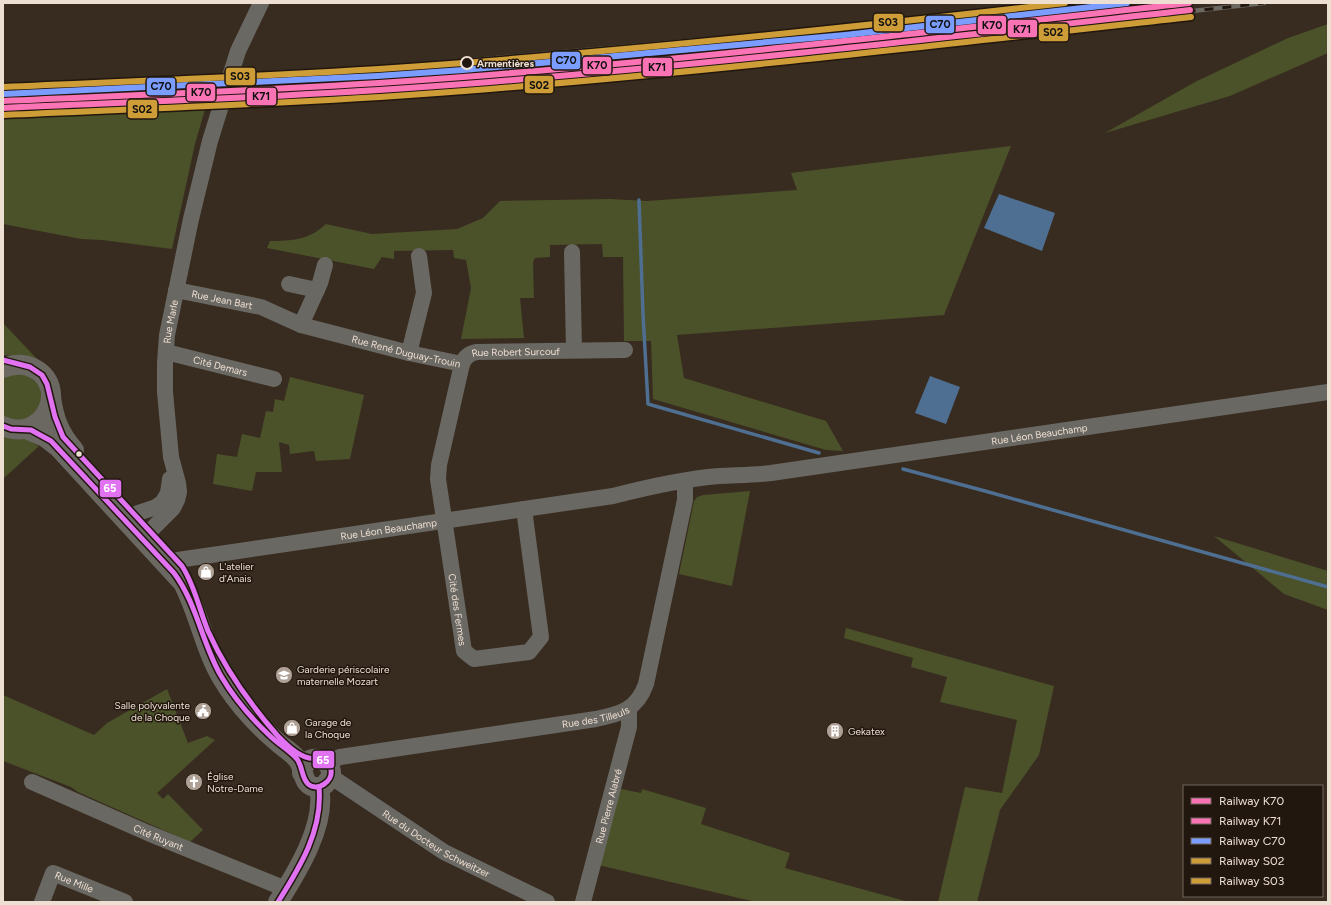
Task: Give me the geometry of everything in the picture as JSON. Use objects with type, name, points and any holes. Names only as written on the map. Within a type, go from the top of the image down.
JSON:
[{"type":"main road","points":[[8,364],[31,367],[41,374],[48,385],[56,422],[65,440],[131,519]]},
{"type":"main road","points":[[12,431],[38,423],[45,416],[51,397]]},
{"type":"main road","points":[[12,431],[40,434],[51,441],[131,519],[170,561],[189,575],[194,584],[208,629],[226,664],[245,694],[268,725],[318,772],[321,800],[318,818],[300,863],[282,895]]},
{"type":"street","name":"Rue Marle","points":[[131,519],[159,505],[164,500],[169,489],[171,457],[165,392],[166,352],[176,290],[210,141],[238,51],[261,3]]},
{"type":"street","name":"Rue Robert Surcouf","points":[[572,252],[574,350]]},
{"type":"street","points":[[409,353],[424,293],[419,256]]},
{"type":"street","points":[[301,325],[320,283],[325,265]]},
{"type":"street","points":[[289,284],[317,290]]},
{"type":"street","name":"Rue Jean Bart","points":[[176,290],[268,309]]},
{"type":"street","name":"Rue René Duguay-Trouin","points":[[268,309],[301,325],[409,353],[462,364],[438,472],[439,495],[444,520]]},
{"type":"street","name":"Rue Robert Surcouf","points":[[462,364],[466,357],[477,352],[625,350]]},
{"type":"street","name":"Cité Demars","points":[[166,352],[274,379]]},
{"type":"street","name":"Rue Léon Beauchamp","points":[[170,561],[613,496],[646,487],[686,486],[720,476],[750,476],[1328,392]]},
{"type":"street","name":"Rue Marle","points":[[146,535],[173,508],[177,500],[179,492],[178,483],[171,457]]},
{"type":"street","name":"Rue des Tilleuls","points":[[318,772],[340,757],[596,719],[617,714],[629,709],[641,696],[646,684],[685,500],[686,486]]},
{"type":"street","name":"Cité des Fermes","points":[[444,520],[464,651],[474,660],[529,652],[541,637],[524,509]]},
{"type":"street","name":"Rue Pierre Alabré","points":[[583,902],[629,727],[629,709]]},
{"type":"street","name":"Rue du Docteur Schweitzer","points":[[318,772],[444,852],[547,902]]},
{"type":"street","name":"Cité Ruyant","points":[[32,782],[148,833],[282,895]]},
{"type":"street","name":"Rue Mille","points":[[42,902],[54,873],[125,902]]},
{"type":"green space","points":[[1328,24],[1328,53],[1230,96],[1105,133],[1195,82],[1288,38]]},
{"type":"green space","points":[[206,106],[195,144],[172,249],[102,240],[81,239],[3,224],[3,114],[57,110]]},
{"type":"green space","points":[[1011,146],[944,315],[677,335],[684,378],[826,421],[843,451],[826,450],[653,399],[651,341],[624,341],[623,257],[603,257],[602,244],[550,245],[550,257],[535,258],[533,262],[534,298],[520,298],[524,338],[461,339],[471,288],[466,260],[454,258],[453,250],[394,251],[394,259],[382,257],[374,269],[267,248],[270,241],[286,241],[307,236],[326,224],[372,234],[457,229],[483,218],[500,201],[610,199],[647,201],[797,190],[791,173]]},
{"type":"green space","points":[[3,323],[38,360],[5,355],[3,356]]},
{"type":"green space","points":[[10,374],[26,374],[40,386],[43,401],[28,421],[3,418],[3,378]]},
{"type":"green space","points":[[290,377],[364,395],[350,459],[316,461],[314,451],[290,454],[289,445],[279,442],[282,472],[256,472],[252,491],[213,484],[217,454],[237,457],[242,434],[260,438],[266,411],[273,412],[275,399],[284,401]]},
{"type":"green space","points":[[3,427],[39,446],[3,479]]},
{"type":"green space","points":[[750,491],[732,586],[679,574],[694,501],[697,497],[703,495]]},
{"type":"green space","points":[[1214,536],[1328,571],[1328,610],[1284,594]]},
{"type":"green space","points":[[846,628],[1054,686],[1039,755],[1000,810],[977,902],[938,902],[965,787],[1002,793],[1017,720],[940,702],[947,677],[911,667],[913,658],[844,638]]},
{"type":"green space","points":[[167,689],[188,743],[207,736],[215,740],[157,793],[163,799],[168,794],[203,830],[190,842],[78,792],[71,787],[3,761],[3,695],[94,735],[107,723]]},
{"type":"green space","points":[[616,788],[641,793],[642,789],[706,808],[701,824],[790,853],[785,868],[909,902],[756,902],[598,865]]},
{"type":"water","points":[[999,194],[1055,213],[1042,251],[984,228]]},
{"type":"water","points":[[930,376],[960,387],[946,424],[915,413]]},
{"type":"waterway","points":[[639,200],[648,404],[819,453]]},
{"type":"waterway","points":[[903,469],[1328,587]]},
{"type":"railway","points":[[9,100],[51,97],[184,82],[464,61],[1094,3]]},
{"type":"railway","points":[[3,109],[466,85],[801,55],[1264,3]]},
{"type":"railway","points":[[99,96],[141,97]]},
{"type":"rail line","name":"S03","points":[[3,87],[291,74],[463,63],[764,36],[1065,3]]},
{"type":"rail line","name":"C70","points":[[3,94],[377,76],[463,70],[845,35],[1127,3]]},
{"type":"rail line","name":"K70","points":[[3,101],[291,88],[463,77],[736,52],[1189,3]]},
{"type":"rail line","name":"K71","points":[[3,108],[291,95],[464,84],[736,59],[1190,10]]},
{"type":"rail line","name":"S02","points":[[4,115],[292,102],[464,91],[737,66],[1191,17]]},
{"type":"transit line","name":"65","points":[[3,360],[30,367],[42,375],[47,384],[55,417],[63,437],[182,566],[194,590],[208,631],[222,659],[239,686],[267,723],[288,745],[304,757],[322,759],[327,763],[331,769],[330,778],[327,782],[316,787],[308,784],[304,778],[297,759],[272,738],[249,715],[231,692],[214,663],[194,611],[182,585],[174,573],[51,441],[31,430],[11,429],[3,426]]},
{"type":"transit line","name":"65","points":[[278,902],[302,862],[314,833],[319,803],[319,787]]},
{"type":"place","name":"Armentières","points":[[467,63]]},
{"type":"place","name":"L'atelier d'Anais","points":[[206,572]]},
{"type":"place","name":"Garderie périscolaire maternelle Mozart","points":[[284,675]]},
{"type":"place","name":"Salle polyvalente de la Choque","points":[[203,711]]},
{"type":"place","name":"Garage de la Choque","points":[[292,728]]},
{"type":"place","name":"Gekatex","points":[[835,731]]},
{"type":"place","name":"Église Notre-Dame","points":[[194,782]]}]
